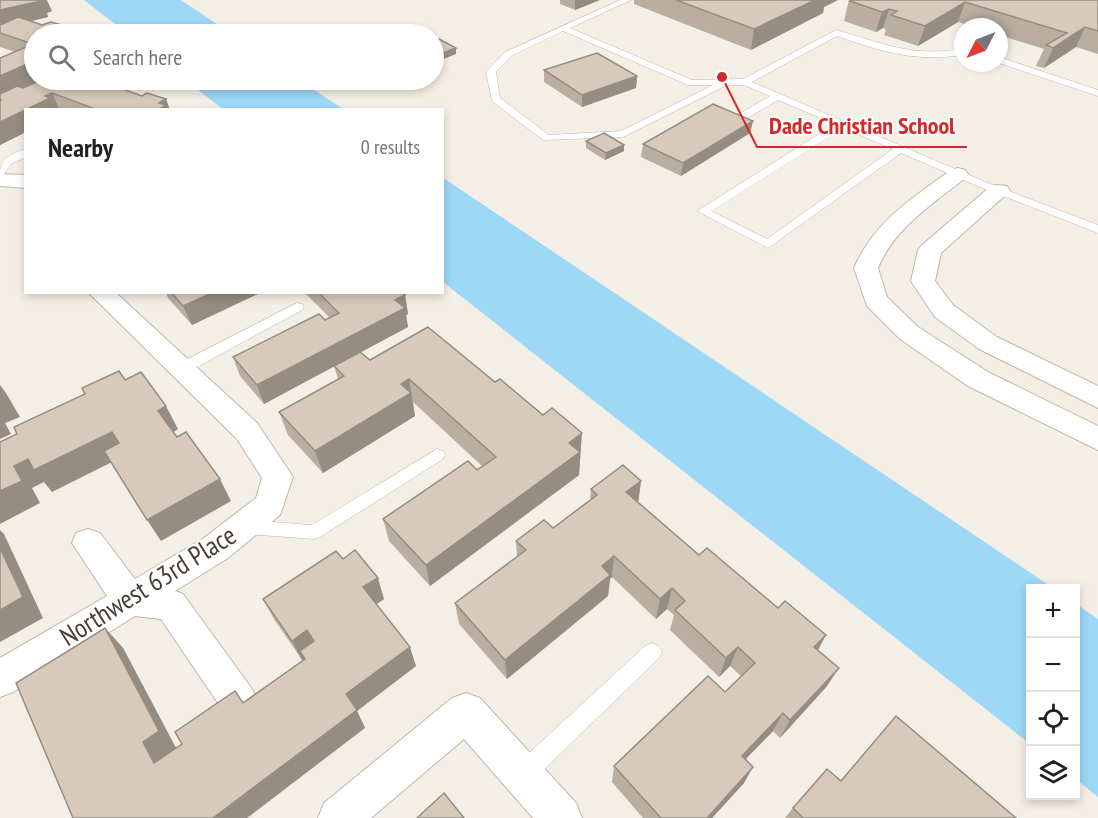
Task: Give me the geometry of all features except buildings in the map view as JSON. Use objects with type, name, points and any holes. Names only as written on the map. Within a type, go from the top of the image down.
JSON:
[{"type":"street","points":[[958,174],[897,221],[875,247],[866,268],[876,300],[909,333],[978,379],[1098,439]]},
{"type":"street","points":[[0,180],[24,181]]},
{"type":"street","points":[[999,190],[930,250],[923,281],[944,311],[988,343],[1098,398]]},
{"type":"street","points":[[102,294],[181,369]]},
{"type":"street","name":"Northwest 63rd Place","points":[[0,679],[216,548],[269,506],[278,477],[248,431],[181,369]]},
{"type":"street","points":[[88,543],[129,599],[171,605],[239,702]]},
{"type":"street","points":[[339,818],[466,712],[561,818]]},
{"type":"lane","points":[[627,0],[508,54],[491,72],[495,99],[548,138],[623,134],[728,81]]},
{"type":"lane","points":[[563,28],[691,83],[745,82],[958,174],[1098,229]]},
{"type":"lane","points":[[745,82],[836,33],[895,54],[933,58],[954,54]]},
{"type":"lane","points":[[1008,63],[1098,93]]},
{"type":"lane","points":[[740,118],[778,96]]},
{"type":"lane","points":[[842,124],[703,211],[768,244],[900,149]]},
{"type":"lane","points":[[0,172],[7,162],[24,153]]},
{"type":"lane","points":[[181,369],[297,308]]},
{"type":"lane","points":[[243,527],[314,532],[437,455]]},
{"type":"lane","points":[[522,775],[652,652]]},
{"type":"water","points":[[84,0],[181,0],[217,24],[115,24]]},
{"type":"water","points":[[198,90],[314,90],[341,108],[222,108]]},
{"type":"water","points":[[444,178],[1047,584],[1026,584],[1026,741],[444,283]]},
{"type":"water","points":[[1080,607],[1098,619],[1098,797],[1080,782]]},
{"type":"place","name":"Dade Christian School","points":[[722,77]]}]
